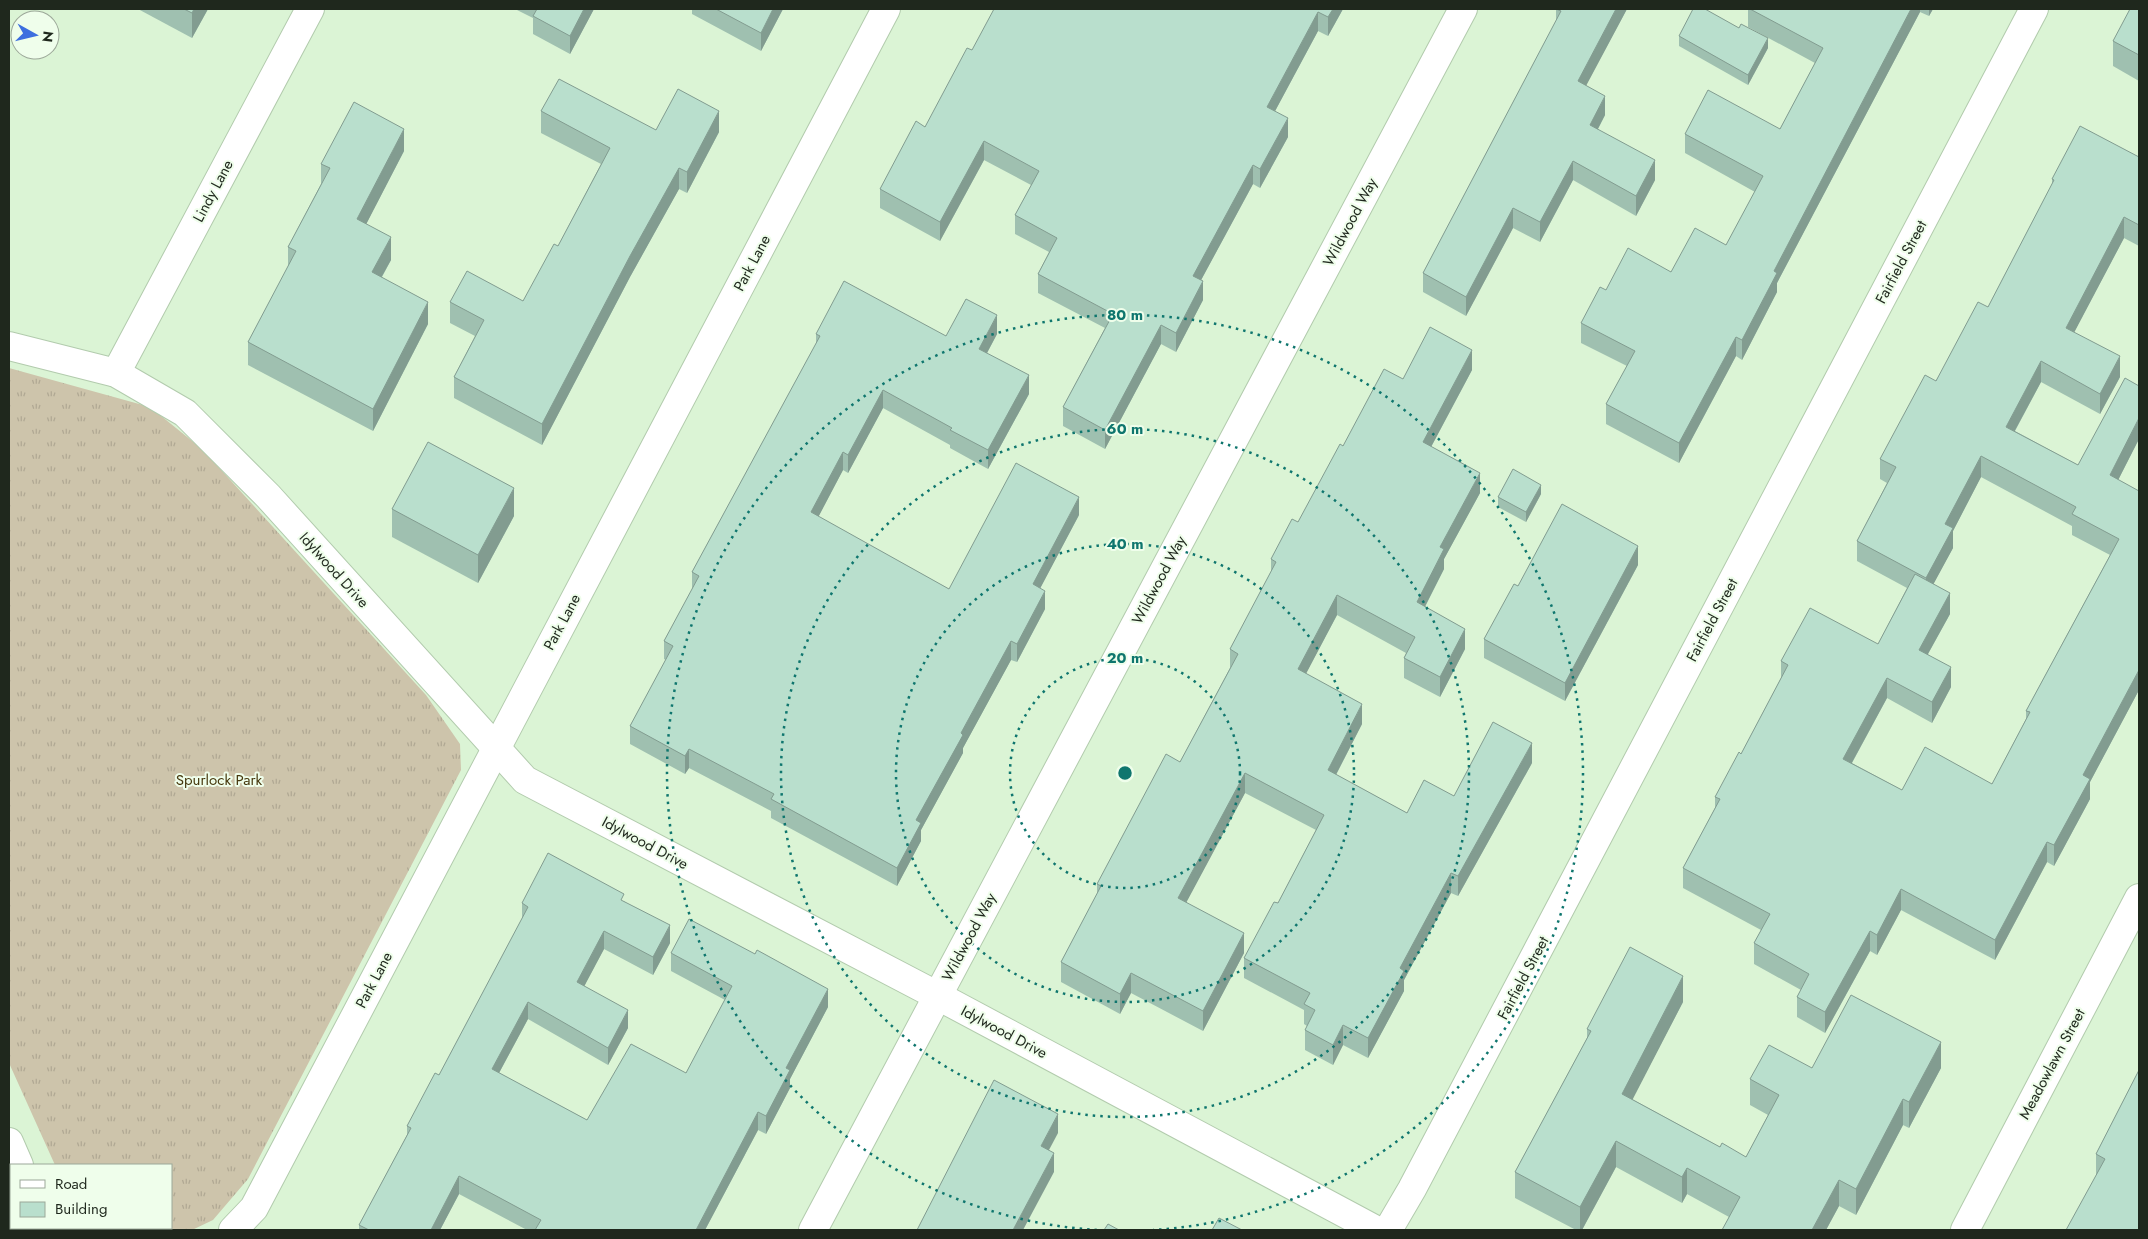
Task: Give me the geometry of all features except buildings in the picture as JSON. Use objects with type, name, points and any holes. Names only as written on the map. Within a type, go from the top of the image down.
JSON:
[{"type":"street","name":"Lindy Lane","points":[[116,373],[310,9]]},
{"type":"street","name":"Park Lane","points":[[233,1230],[254,1208],[886,9]]},
{"type":"street","name":"Wildwood Way","points":[[813,1230],[1463,9]]},
{"type":"street","name":"Fairfield Street","points":[[1388,1230],[1426,1163],[2034,9]]},
{"type":"street","name":"Idylwood Drive","points":[[9,346],[116,373],[185,413],[268,496],[525,780],[938,996],[1376,1230]]},
{"type":"street","name":"Meadowlawn Street","points":[[1965,1230],[2139,898]]},
{"type":"street","points":[[9,1142],[18,1164]]},
{"type":"green space","name":"Spurlock Park","points":[[9,368],[150,407],[202,449],[426,695],[460,744],[461,770],[248,1179],[213,1220],[192,1230],[77,1230],[172,1229],[172,1164],[55,1164],[9,1063]]}]
